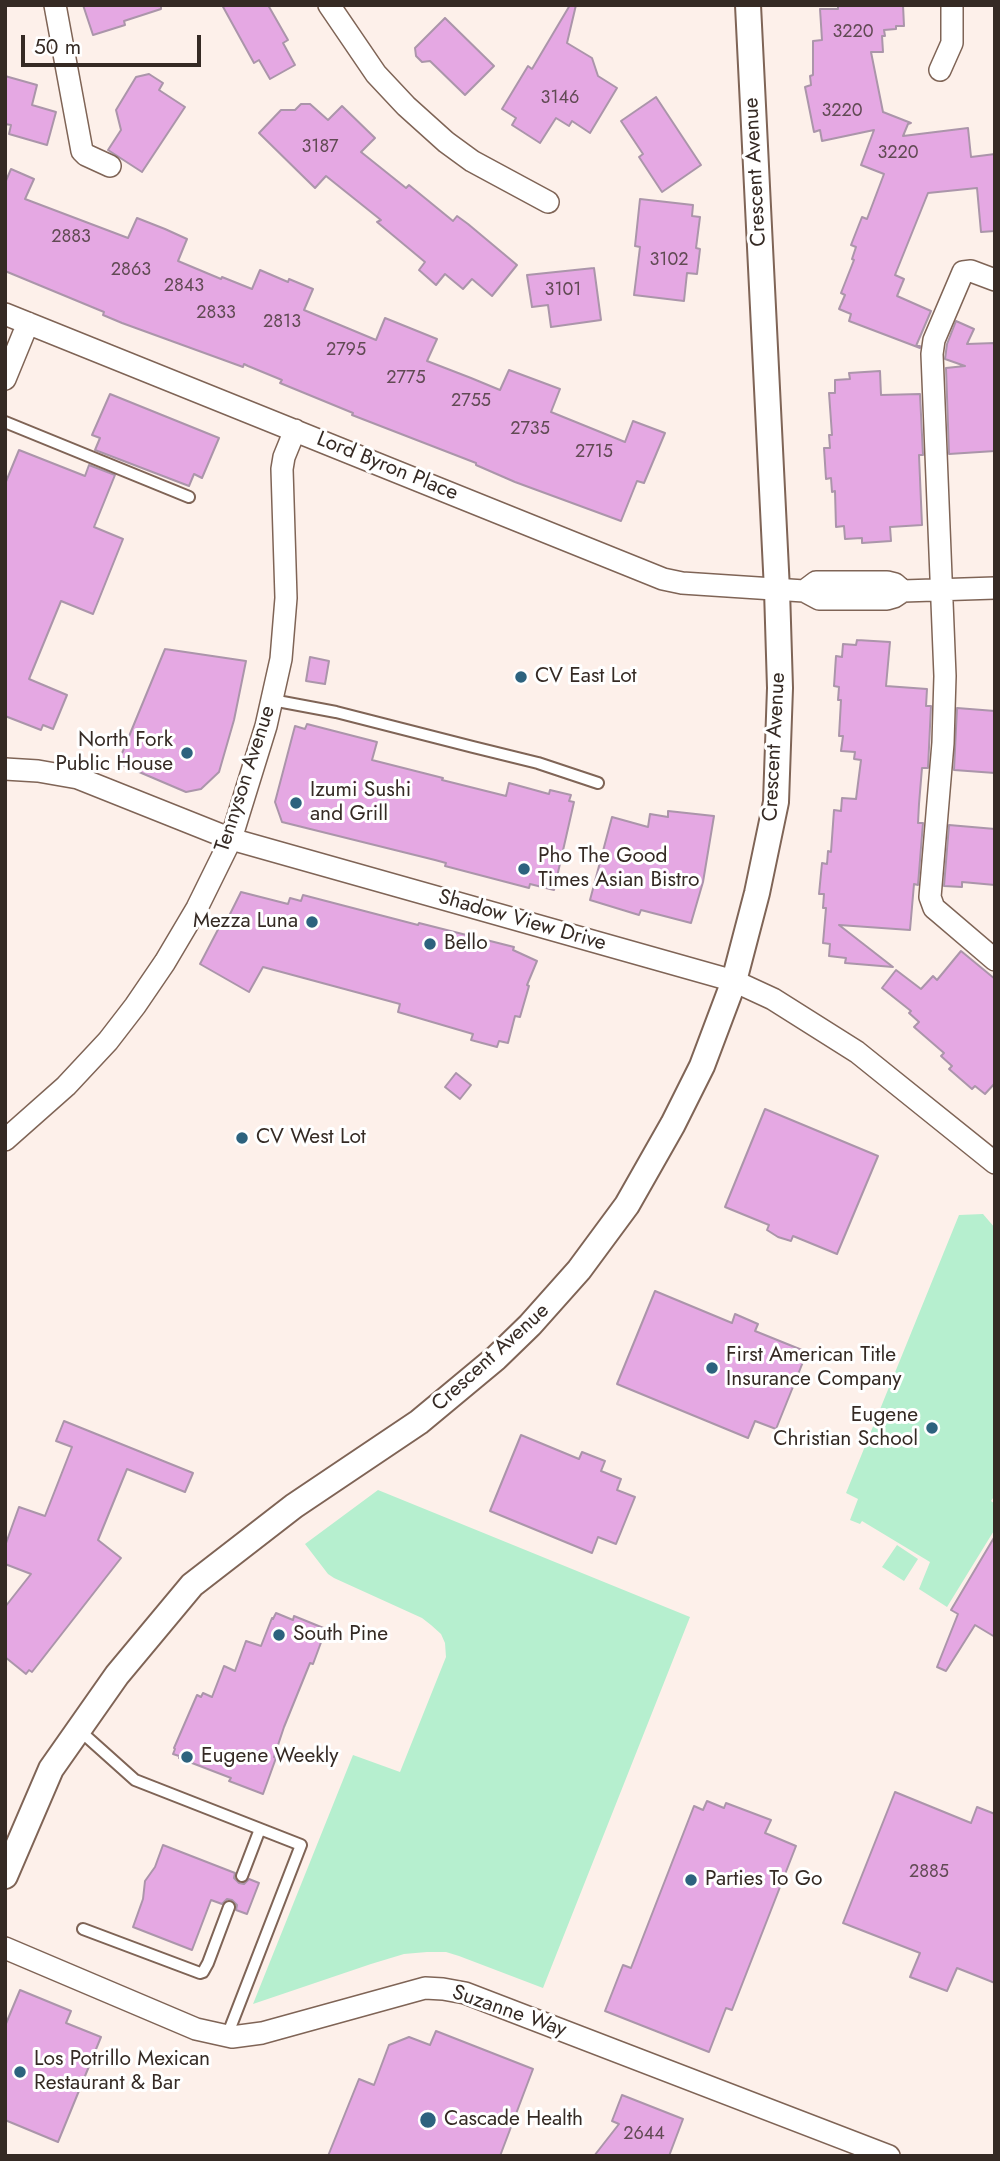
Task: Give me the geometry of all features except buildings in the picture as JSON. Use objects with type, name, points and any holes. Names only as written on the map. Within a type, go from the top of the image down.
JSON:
[{"type":"street","points":[[55,5],[82,151],[110,166]]},
{"type":"street","points":[[329,5],[376,74],[436,133],[472,161],[548,201]]},
{"type":"street","name":"Crescent Avenue","points":[[5,1876],[51,1769],[117,1675],[192,1585],[295,1506],[419,1422],[504,1352],[554,1301],[606,1236],[636,1191],[702,1066],[734,981],[757,893],[776,802],[780,688],[777,590],[748,5]]},
{"type":"street","points":[[940,71],[952,43],[952,5]]},
{"type":"street","points":[[995,280],[971,271],[963,272],[934,340],[931,368],[942,588],[944,710],[930,897],[934,908],[995,960]]},
{"type":"street","name":"Lord Byron Place","points":[[5,314],[663,579],[682,583],[777,590]]},
{"type":"street","points":[[5,379],[29,323]]},
{"type":"street","name":"Tennyson Avenue","points":[[5,1140],[66,1086],[108,1041],[135,1006],[197,908],[231,839],[249,784],[281,659],[286,598],[283,462],[295,430]]},
{"type":"street","points":[[777,590],[804,591],[819,599],[887,599],[903,591],[995,588]]},
{"type":"street","name":"Shadow View Drive","points":[[5,769],[78,778],[231,839],[734,981],[773,999],[858,1052],[995,1163]]},
{"type":"street","name":"Suzanne Way","points":[[5,1948],[196,2028],[227,2036],[262,2033],[408,1991],[443,1989],[477,1997],[889,2156]]},
{"type":"lane","points":[[5,422],[189,496]]},
{"type":"lane","points":[[272,700],[336,712],[538,763],[598,783]]},
{"type":"lane","points":[[78,1729],[135,1780],[301,1845],[227,2036]]},
{"type":"lane","points":[[242,1876],[260,1829]]},
{"type":"lane","points":[[83,1929],[200,1973],[208,1963],[229,1907]]},
{"type":"green space","points":[[983,1214],[995,1228],[995,1495],[991,1501],[995,1504],[995,1529],[947,1607],[919,1589],[930,1562],[862,1521],[860,1524],[850,1520],[858,1499],[846,1493],[959,1215]]},
{"type":"green space","points":[[378,1490],[690,1617],[543,1988],[459,1956],[446,1952],[427,1952],[404,1954],[253,2004],[353,1755],[400,1772],[446,1657],[441,1634],[431,1625],[422,1618],[334,1578],[305,1544]]},
{"type":"green space","points":[[897,1545],[918,1559],[904,1581],[882,1567]]},
{"type":"place","name":"CV East Lot","points":[[521,677]]},
{"type":"place","name":"North Fork Public House","points":[[187,753]]},
{"type":"place","name":"Izumi Sushi and Grill","points":[[296,803]]},
{"type":"place","name":"Pho The Good Times Asian Bistro","points":[[524,869]]},
{"type":"place","name":"Mezza Luna","points":[[312,922]]},
{"type":"place","name":"Bello","points":[[430,944]]},
{"type":"place","name":"CV West Lot","points":[[242,1138]]},
{"type":"place","name":"First American Title Insurance Company","points":[[712,1368]]},
{"type":"place","name":"Eugene Christian School","points":[[932,1428]]},
{"type":"place","name":"South Pine","points":[[279,1635]]},
{"type":"place","name":"Eugene Weekly","points":[[187,1757]]},
{"type":"place","name":"Parties To Go","points":[[691,1880]]},
{"type":"place","name":"Los Potrillo Mexican Restaurant & Bar","points":[[20,2072]]},
{"type":"place","name":"Cascade Health","points":[[428,2120]]}]
